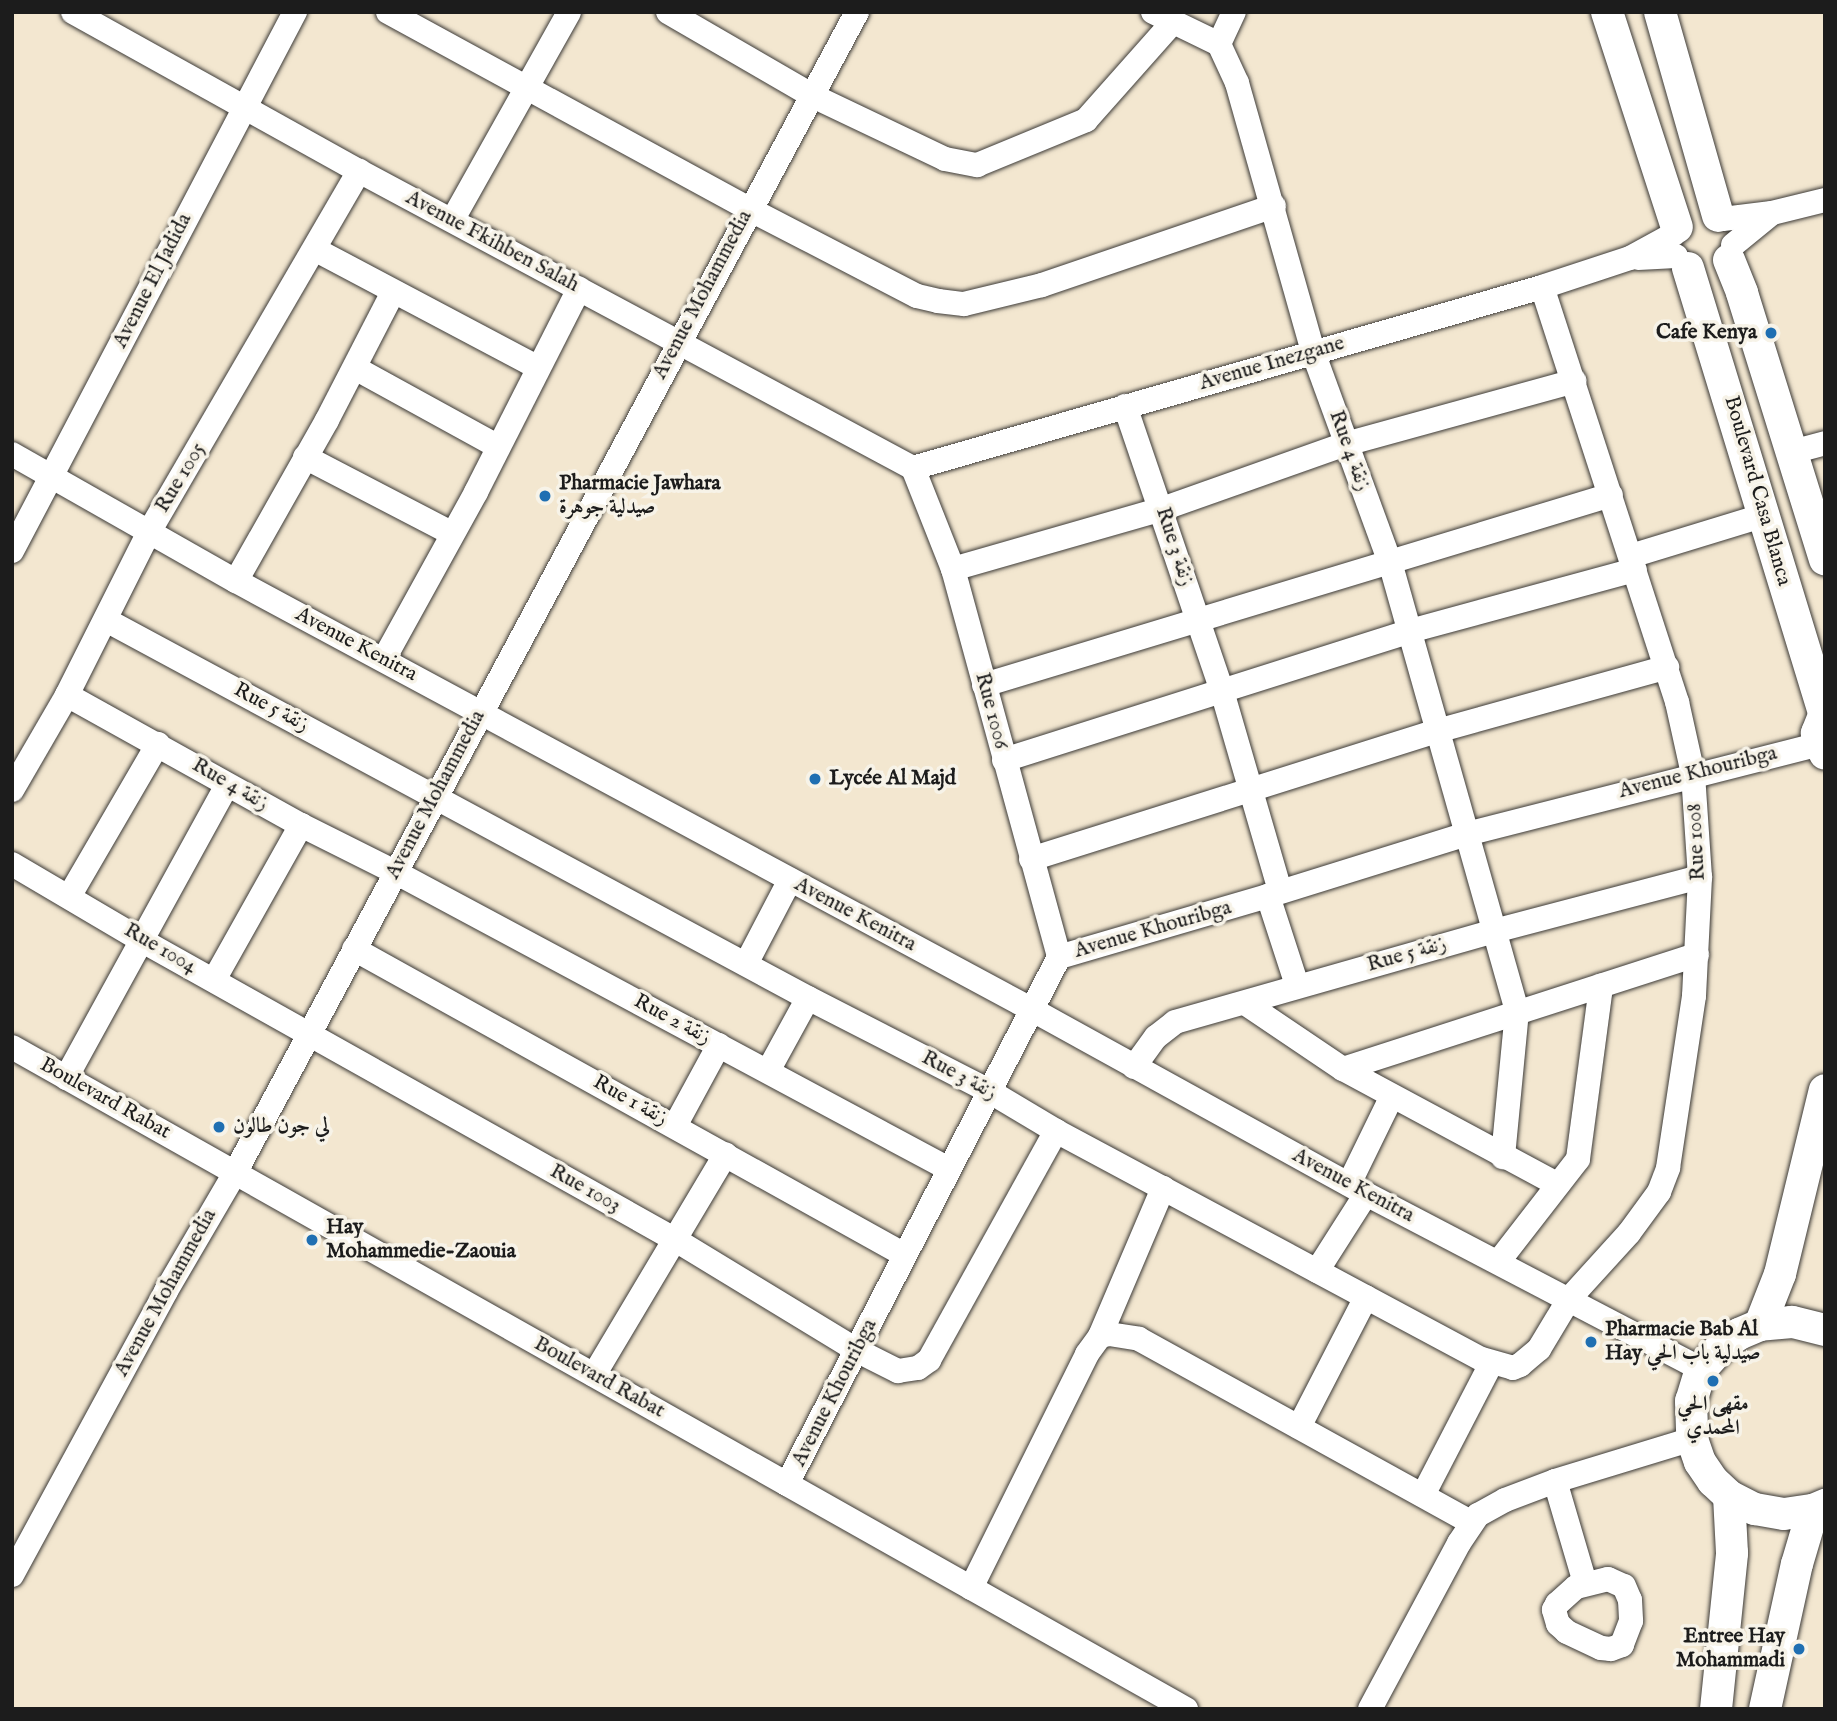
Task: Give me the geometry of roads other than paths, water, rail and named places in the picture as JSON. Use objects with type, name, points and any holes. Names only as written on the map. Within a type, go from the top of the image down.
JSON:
[{"type":"main road","name":"Boulevard Casa Blanca","points":[[1607,12],[1765,515],[1823,731]]},
{"type":"main road","name":"Boulevard Casa Blanca","points":[[1660,12],[1742,293],[1825,559]]},
{"type":"main road","points":[[1709,212],[1726,235],[1710,272],[1679,246],[1691,214],[1709,212]]},
{"type":"main road","points":[[1760,1325],[1780,1274],[1825,1090]]},
{"type":"main road","points":[[1819,1508],[1784,1514],[1765,1511],[1729,1496],[1713,1481],[1700,1462],[1692,1439],[1691,1401],[1701,1369],[1722,1346],[1740,1334],[1760,1325],[1792,1322],[1825,1330]]},
{"type":"main road","points":[[1716,1709],[1732,1553],[1729,1496]]},
{"type":"main road","points":[[1765,1709],[1797,1564],[1819,1508]]},
{"type":"street","name":"Avenue Fkihben Salah","points":[[74,12],[359,171],[679,340],[913,468]]},
{"type":"street","name":"Avenue El Jadida","points":[[12,551],[295,12]]},
{"type":"street","points":[[388,12],[749,209],[917,296],[964,304],[1042,285],[1273,206]]},
{"type":"street","points":[[453,219],[569,12]]},
{"type":"street","points":[[668,12],[811,95],[945,159],[977,165],[1086,121],[1163,17],[1219,44],[1234,12]]},
{"type":"street","name":"Avenue Mohammedia","points":[[12,1575],[166,1292],[235,1173],[856,12]]},
{"type":"street","name":"Rue 4 زنقة","points":[[1219,44],[1237,83],[1313,352],[1390,562],[1517,1011]]},
{"type":"street","name":"Rue 1005","points":[[12,790],[67,695],[149,532],[316,250],[359,171]]},
{"type":"street","points":[[1726,235],[1772,213],[1825,200]]},
{"type":"street","name":"Avenue Inezgane","points":[[913,468],[1542,287],[1630,258],[1679,246]]},
{"type":"street","points":[[316,250],[537,367]]},
{"type":"street","name":"Rue 1008","points":[[1542,287],[1667,667],[1693,774],[1700,877],[1694,996],[1668,1168],[1659,1192],[1648,1209],[1569,1299]]},
{"type":"street","points":[[384,659],[579,289]]},
{"type":"street","points":[[236,581],[355,368],[393,292]]},
{"type":"street","points":[[355,368],[497,446]]},
{"type":"street","points":[[953,569],[1162,509],[1346,444],[1574,381]]},
{"type":"street","name":"Rue 3 زنقة","points":[[1125,406],[1162,509],[1252,790],[1297,985]]},
{"type":"street","points":[[1792,452],[1825,443]]},
{"type":"street","name":"Avenue Kenitra","points":[[12,454],[236,581],[1031,1009],[1357,1189],[1701,1369]]},
{"type":"street","points":[[305,457],[451,533]]},
{"type":"street","name":"Rue 1006","points":[[913,468],[953,569],[1059,957]]},
{"type":"street","points":[[984,685],[1611,495]]},
{"type":"street","points":[[1004,760],[1633,563],[1765,515]]},
{"type":"street","name":"Rue 5 زنقة","points":[[106,620],[436,796]]},
{"type":"street","points":[[1031,859],[1437,732],[1667,667]]},
{"type":"street","name":"Rue 4 زنقة","points":[[67,695],[301,825],[395,872]]},
{"type":"street","name":"Avenue Khouribga","points":[[787,1485],[1059,957],[1466,834],[1693,774],[1823,731]]},
{"type":"street","points":[[70,895],[158,744]]},
{"type":"street","points":[[66,1078],[227,785]]},
{"type":"street","name":"Rue 3 زنقة","points":[[436,796],[1487,1361]]},
{"type":"street","points":[[214,980],[301,825]]},
{"type":"street","name":"Rue 1004","points":[[12,864],[309,1034]]},
{"type":"street","name":"Rue 2 زنقة","points":[[395,872],[949,1169]]},
{"type":"street","name":"Rue 5 زنقة","points":[[1134,1067],[1156,1037],[1175,1022],[1245,1003],[1297,985],[1700,877]]},
{"type":"street","points":[[746,964],[790,880]]},
{"type":"street","name":"Rue 1 زنقة","points":[[354,949],[905,1255]]},
{"type":"street","points":[[1343,1069],[1697,954]]},
{"type":"street","points":[[1499,1261],[1571,1171],[1581,1146],[1601,986]]},
{"type":"street","points":[[768,1071],[808,998]]},
{"type":"street","points":[[1245,1003],[1343,1069],[1558,1185]]},
{"type":"street","points":[[1503,1157],[1517,1011]]},
{"type":"street","name":"Rue 1003","points":[[309,1034],[674,1239],[858,1351],[898,1371],[918,1368],[929,1360],[1056,1131]]},
{"type":"street","points":[[675,1126],[719,1045]]},
{"type":"street","name":"Boulevard Rabat","points":[[12,1047],[1186,1709]]},
{"type":"street","points":[[1317,1271],[1357,1189],[1392,1096]]},
{"type":"street","points":[[594,1375],[726,1154]]},
{"type":"street","points":[[971,1588],[1087,1354],[1100,1336],[1163,1188]]},
{"type":"street","points":[[1299,1427],[1366,1297]]},
{"type":"street","points":[[1423,1495],[1487,1361],[1513,1367],[1530,1358],[1539,1349],[1569,1299]]},
{"type":"street","points":[[1100,1336],[1127,1335],[1139,1339],[1472,1522]]},
{"type":"street","points":[[1370,1709],[1472,1522],[1489,1508],[1555,1481],[1692,1439]]},
{"type":"street","points":[[1555,1481],[1585,1583]]},
{"type":"place","name":"Cafe Kenya","points":[[1771,333]]},
{"type":"place","name":"Pharmacie Jawhara صيدلية جوهرة","points":[[545,496]]},
{"type":"place","name":"Lycée Al Majd","points":[[815,779]]},
{"type":"place","name":"لي جون طالون","points":[[219,1127]]},
{"type":"place","name":"Hay Mohammedie-Zaouia","points":[[312,1240]]},
{"type":"place","name":"Pharmacie Bab Al Hay صيدلية باب الحي","points":[[1591,1342]]},
{"type":"place","name":"مقهى الحي المحمدي","points":[[1713,1381]]},
{"type":"place","name":"Entree Hay Mohammadi","points":[[1799,1649]]}]
